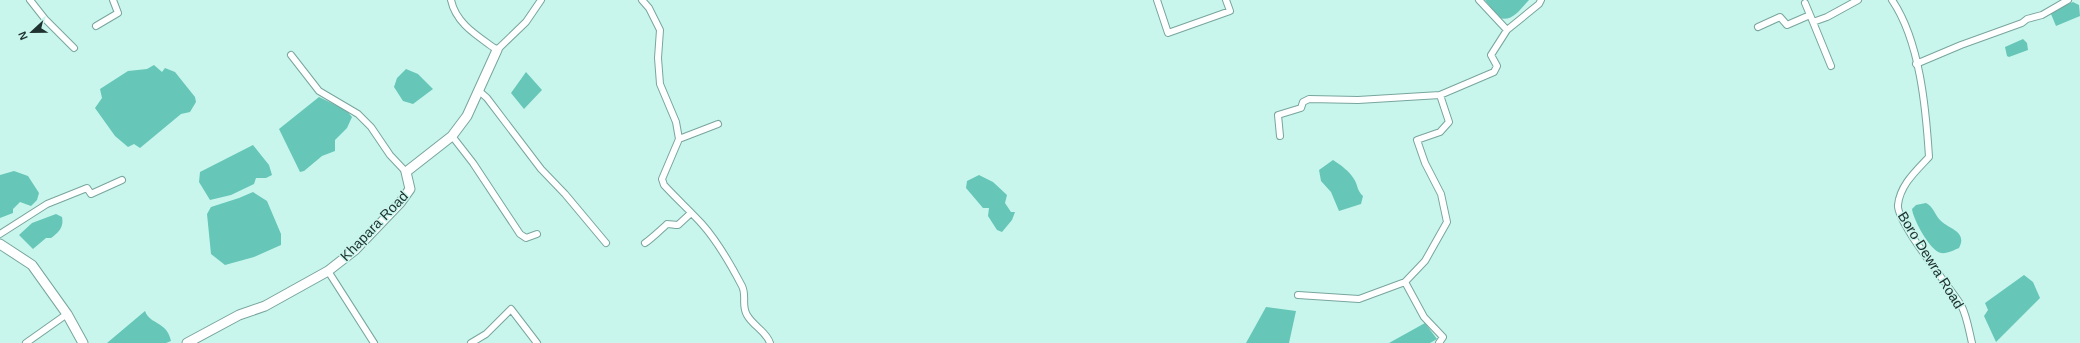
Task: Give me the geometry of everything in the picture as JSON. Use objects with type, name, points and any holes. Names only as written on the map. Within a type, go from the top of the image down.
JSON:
[{"type":"street","points":[[30,0],[45,19],[74,48]]},
{"type":"street","points":[[96,26],[118,13],[113,0]]},
{"type":"street","points":[[451,0],[453,11],[459,20],[497,50],[526,22],[541,0]]},
{"type":"street","points":[[642,0],[649,8],[660,30],[658,58],[660,84],[676,122],[679,139],[662,179],[664,185],[717,242],[743,287],[746,295],[744,305],[748,317],[759,327],[770,343]]},
{"type":"street","points":[[1157,0],[1168,33],[1230,11],[1226,0]]},
{"type":"street","points":[[1479,0],[1507,30]]},
{"type":"street","points":[[1280,136],[1278,115],[1301,108],[1303,102],[1309,99],[1358,100],[1440,94],[1454,90],[1494,72],[1497,66],[1491,55],[1507,30],[1539,4],[1541,0]]},
{"type":"street","points":[[1813,22],[1858,0]]},
{"type":"street","name":"Boro Dewra Road","points":[[1892,0],[1909,38],[1925,101],[1929,157],[1905,184],[1898,206],[1901,215],[1923,253],[1961,306],[1972,343]]},
{"type":"street","points":[[1916,64],[1961,45],[2022,24],[2027,19],[2042,14],[2068,0]]},
{"type":"street","points":[[1805,3],[1831,66]]},
{"type":"street","points":[[1758,27],[1780,17],[1787,25],[1810,15]]},
{"type":"street","name":"Khapara Road","points":[[191,342],[239,315],[265,306],[328,271],[354,250],[400,202],[410,189],[406,172],[452,136],[467,116],[497,50]]},
{"type":"street","points":[[291,55],[319,91],[358,114],[371,127],[390,155],[406,172]]},
{"type":"street","points":[[478,90],[487,98],[541,169],[565,194],[606,243]]},
{"type":"street","points":[[1298,295],[1359,299],[1405,282],[1425,261],[1447,222],[1441,194],[1425,164],[1418,140],[1440,132],[1449,122],[1440,94]]},
{"type":"street","points":[[679,139],[718,124]]},
{"type":"street","points":[[452,136],[473,163],[520,234],[526,238],[537,234]]},
{"type":"street","points":[[0,234],[47,204],[87,188],[91,194],[122,180]]},
{"type":"street","points":[[645,244],[659,233],[663,226],[667,224],[678,225],[691,213]]},
{"type":"street","points":[[0,244],[32,265],[67,314],[83,343]]},
{"type":"street","points":[[328,271],[374,343]]},
{"type":"street","points":[[1405,282],[1424,317],[1443,337],[1439,343]]},
{"type":"street","points":[[471,343],[486,334],[511,309],[537,343]]},
{"type":"street","points":[[26,343],[67,314]]},
{"type":"shaded area","points":[[1485,0],[1529,0],[1516,14],[1504,19],[1499,18]]},
{"type":"shaded area","points":[[2073,2],[2079,5],[2080,16],[2056,26],[2051,14],[2052,11]]},
{"type":"shaded area","points":[[2023,39],[2027,43],[2028,50],[2009,57],[2007,56],[2005,47]]},
{"type":"shaded area","points":[[154,65],[162,72],[165,68],[175,72],[195,97],[196,102],[190,112],[181,114],[140,148],[134,144],[128,147],[115,136],[95,108],[102,98],[100,89],[128,71],[147,69]]},
{"type":"shaded area","points":[[406,69],[418,74],[433,89],[413,104],[403,101],[394,87],[397,78]]},
{"type":"shaded area","points":[[526,72],[542,90],[524,109],[511,93]]},
{"type":"shaded area","points":[[319,97],[346,110],[352,117],[347,128],[335,140],[335,151],[322,156],[304,171],[300,172],[279,129]]},
{"type":"shaded area","points":[[253,145],[269,165],[272,175],[266,178],[256,178],[254,184],[231,195],[210,200],[199,182],[200,172]]},
{"type":"shaded area","points":[[1333,160],[1345,168],[1354,179],[1363,196],[1361,204],[1339,211],[1331,192],[1321,181],[1319,170]]},
{"type":"shaded area","points":[[14,171],[28,176],[39,193],[37,200],[31,206],[20,202],[13,209],[13,213],[0,218],[0,175]]},
{"type":"shaded area","points":[[979,175],[993,182],[1007,195],[1005,203],[1011,212],[1015,212],[1012,220],[1002,232],[997,230],[988,216],[989,208],[983,208],[966,188],[967,181]]},
{"type":"shaded area","points":[[253,192],[267,201],[281,234],[281,245],[254,257],[225,265],[211,254],[207,214],[211,207]]},
{"type":"shaded area","points":[[1926,203],[1943,223],[1959,234],[1961,242],[1959,248],[1941,253],[1932,247],[1927,241],[1919,227],[1912,209],[1916,205]]},
{"type":"shaded area","points":[[56,214],[62,217],[60,229],[51,238],[46,238],[33,249],[19,235],[32,223]]},
{"type":"shaded area","points":[[2024,275],[2033,282],[2040,298],[1996,342],[1984,316],[1988,310],[1985,303]]},
{"type":"shaded area","points":[[1266,307],[1296,311],[1289,343],[1246,343]]},
{"type":"shaded area","points":[[145,311],[151,319],[166,330],[171,341],[166,343],[107,343]]},
{"type":"shaded area","points":[[1425,323],[1437,339],[1430,343],[1389,343]]}]
